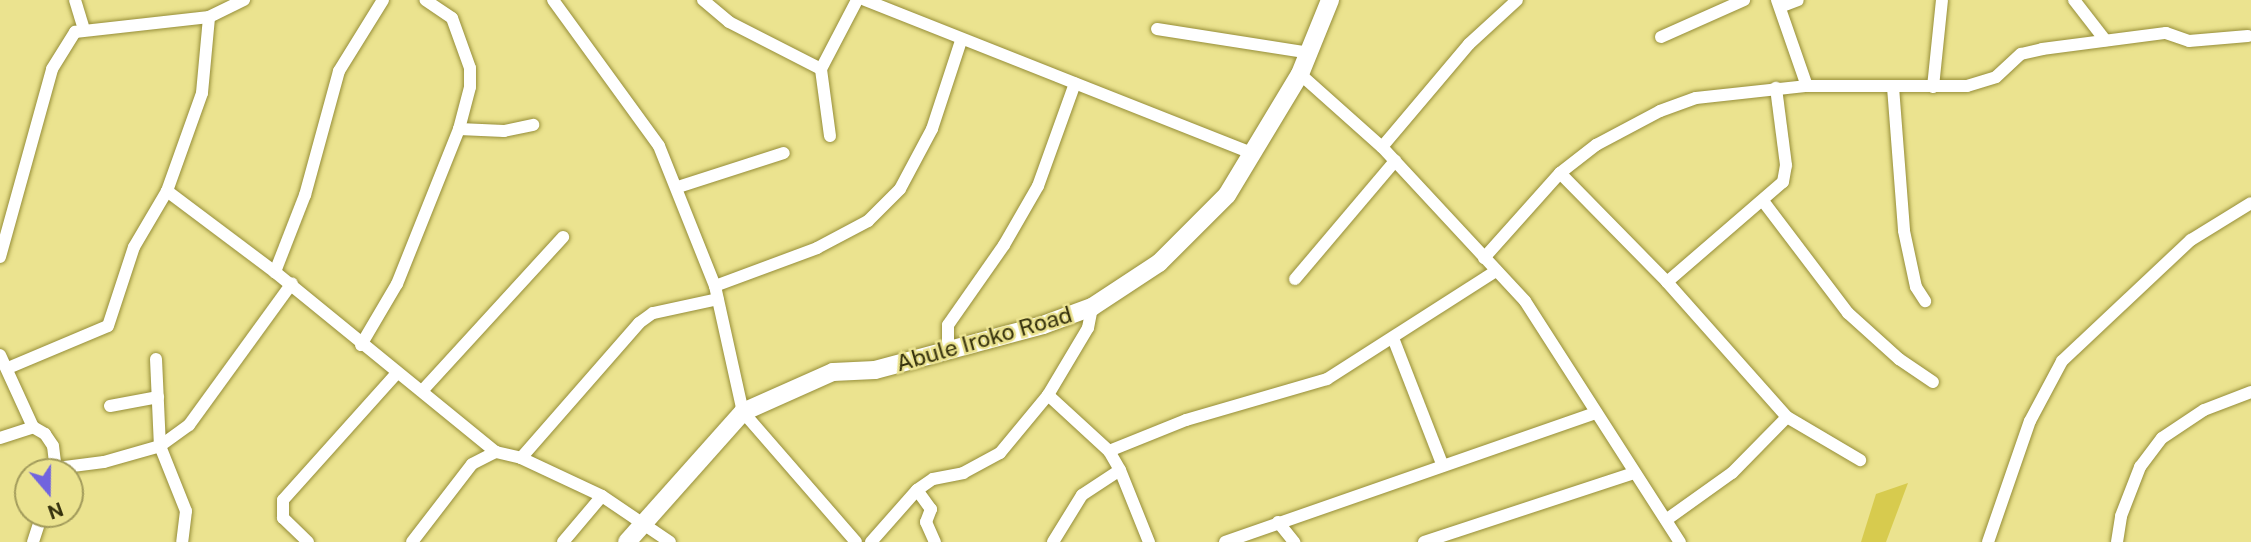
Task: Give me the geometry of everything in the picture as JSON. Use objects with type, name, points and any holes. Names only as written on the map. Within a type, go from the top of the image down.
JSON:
[{"type":"street","points":[[75,0],[84,29]]},
{"type":"street","points":[[0,257],[52,69],[66,42],[84,29],[163,25],[209,17],[244,0]]},
{"type":"street","points":[[275,272],[305,195],[339,71],[383,0]]},
{"type":"street","points":[[362,345],[397,284],[459,129],[470,68],[452,18],[425,0]]},
{"type":"street","points":[[553,0],[642,118],[678,187],[716,292],[743,412],[856,542]]},
{"type":"street","points":[[703,0],[729,22],[821,69]]},
{"type":"street","points":[[830,136],[821,69],[858,0]]},
{"type":"street","points":[[865,0],[961,41],[1252,153]]},
{"type":"street","name":"Abule Iroko Road","points":[[628,542],[743,412],[833,372],[875,370],[948,353],[1092,307],[1159,263],[1198,229],[1227,195],[1300,74],[1311,53],[1330,0]]},
{"type":"street","points":[[1382,147],[1469,44],[1517,0]]},
{"type":"street","points":[[1661,37],[1744,0]]},
{"type":"street","points":[[1798,0],[1778,4],[1807,86]]},
{"type":"street","points":[[1933,87],[1941,0]]},
{"type":"street","points":[[2074,0],[2105,40]]},
{"type":"street","points":[[8,368],[108,326],[134,247],[167,191],[202,93],[209,17]]},
{"type":"street","points":[[1157,29],[1311,53]]},
{"type":"street","points":[[1484,258],[1560,173],[1596,145],[1660,111],[1696,98],[1807,86],[1967,86],[1996,76],[2021,54],[2166,33],[2189,40],[2248,36]]},
{"type":"street","points":[[521,458],[639,323],[653,313],[716,292],[817,248],[869,221],[900,188],[932,129],[961,41]]},
{"type":"street","points":[[1300,74],[1382,147],[1525,301],[1680,542]]},
{"type":"street","points":[[948,353],[948,326],[1022,216],[1054,147],[1074,83]]},
{"type":"street","points":[[1893,87],[1904,231],[1916,287],[1926,301]]},
{"type":"street","points":[[1667,282],[1783,182],[1786,173],[1776,88]]},
{"type":"street","points":[[459,129],[504,131],[533,125]]},
{"type":"street","points":[[678,187],[784,153]]},
{"type":"street","points":[[1295,279],[1395,162]]},
{"type":"street","points":[[1560,173],[1667,282],[1787,417],[1860,460]]},
{"type":"street","points":[[167,191],[292,283],[362,345],[496,452],[521,458],[602,496],[646,522],[670,542]]},
{"type":"street","points":[[1763,201],[1848,313],[1899,359],[1933,382]]},
{"type":"street","points":[[1988,542],[2030,421],[2063,361],[2191,240],[2251,203]]},
{"type":"street","points":[[422,391],[563,237]]},
{"type":"street","points":[[1109,451],[1186,420],[1327,379],[1496,271]]},
{"type":"street","points":[[84,466],[104,463],[160,446],[189,425],[292,283]]},
{"type":"street","points":[[871,542],[917,490],[933,479],[963,473],[1000,453],[1048,395],[1088,328],[1092,307]]},
{"type":"street","points":[[1393,338],[1443,466]]},
{"type":"street","points":[[0,355],[33,427],[46,434],[54,458]]},
{"type":"street","points":[[156,359],[160,446],[186,511],[182,542]]},
{"type":"street","points":[[308,542],[284,518],[284,500],[397,373]]},
{"type":"street","points":[[2117,542],[2121,516],[2140,467],[2162,438],[2204,410],[2251,391]]},
{"type":"street","points":[[1048,395],[1109,451],[1120,470],[1149,542]]},
{"type":"street","points":[[110,406],[158,397]]},
{"type":"street","points":[[1225,542],[1596,413]]},
{"type":"street","points":[[1666,520],[1732,473],[1787,417]]},
{"type":"street","points":[[0,438],[33,427]]},
{"type":"street","points":[[412,542],[472,464],[496,452]]},
{"type":"street","points":[[1053,542],[1082,495],[1120,470]]},
{"type":"street","points":[[1424,542],[1634,473]]},
{"type":"street","points":[[917,490],[931,509],[926,522],[935,542]]},
{"type":"street","points":[[563,542],[602,496]]},
{"type":"street","points":[[1278,522],[1294,542]]},
{"type":"shaded area","points":[[1908,483],[1886,542],[1861,542],[1876,494]]}]
